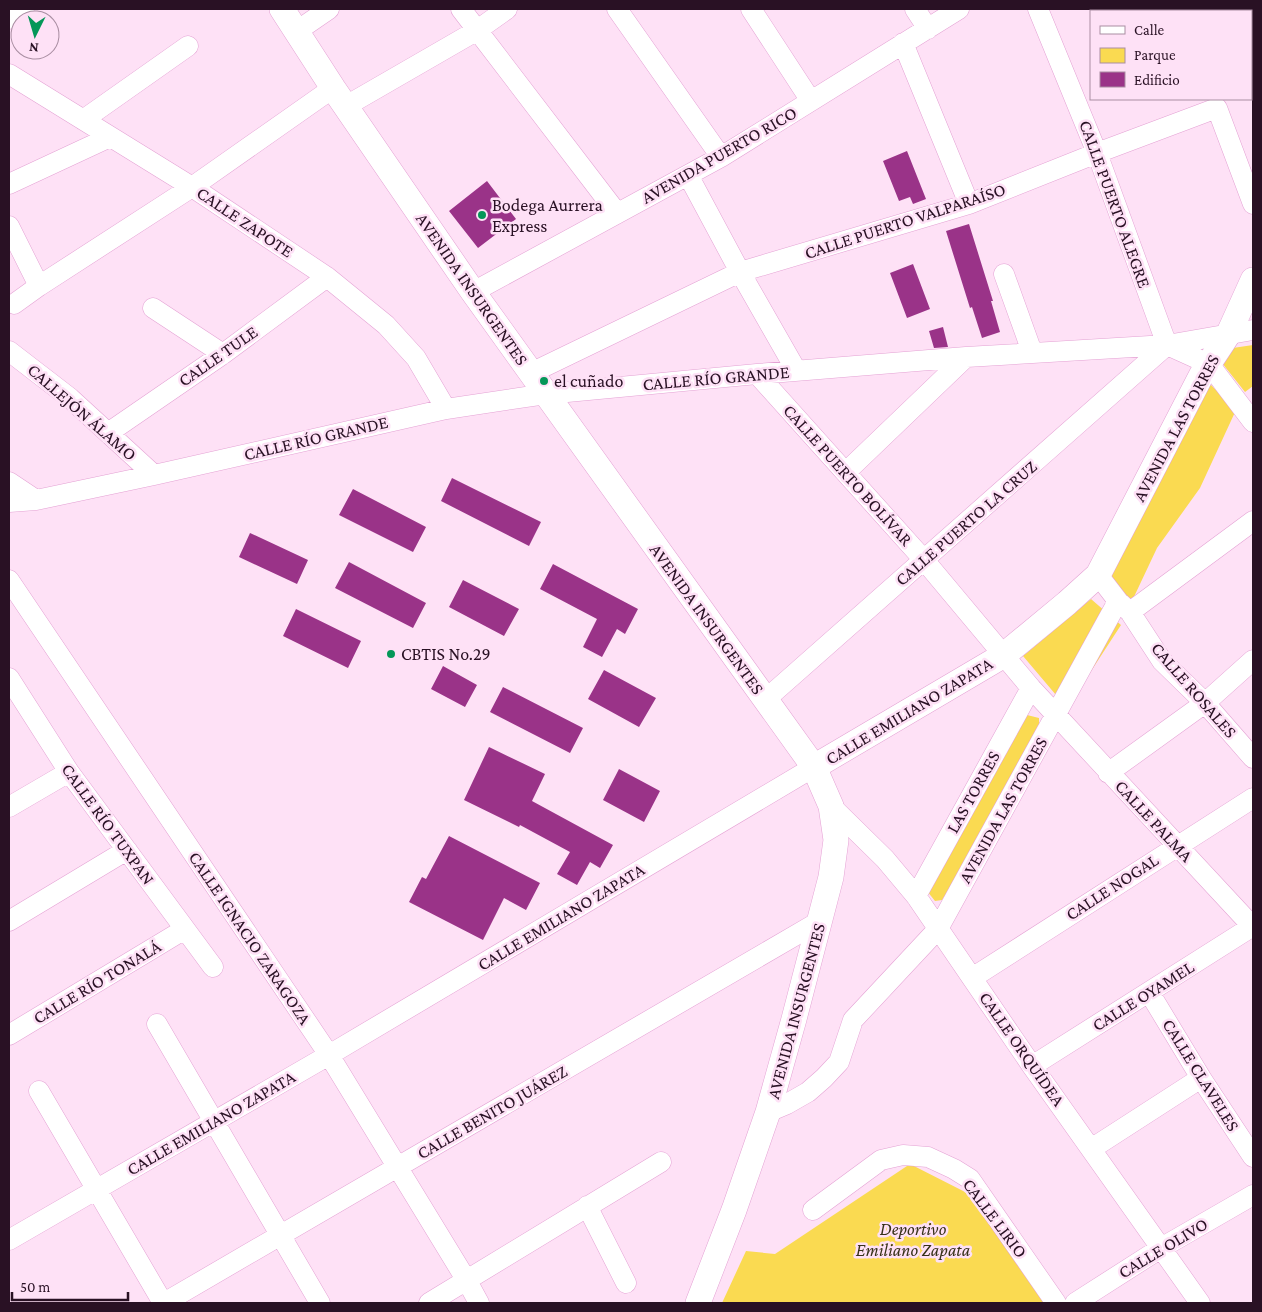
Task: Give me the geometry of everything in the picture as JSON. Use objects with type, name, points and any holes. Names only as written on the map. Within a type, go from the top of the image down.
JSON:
[{"type":"main road","name":"AVENIDA INSURGENTES","points":[[282,9],[339,97],[473,292],[814,767],[831,806],[836,840],[831,877],[820,921],[768,1112],[734,1210],[698,1303]]},
{"type":"main road","name":"AVENIDA LAS TORRES","points":[[1098,575],[1209,364],[1229,333],[1253,280]]},
{"type":"main road","name":"CALLE EMILIANO ZAPATA","points":[[814,767],[1004,655],[1068,604],[1098,575]]},
{"type":"street","points":[[9,20],[24,9]]},
{"type":"street","points":[[297,31],[329,9]]},
{"type":"street","points":[[460,9],[617,213]]},
{"type":"street","points":[[14,304],[192,187],[339,97],[476,31],[507,9]]},
{"type":"street","points":[[617,9],[721,157]]},
{"type":"street","points":[[751,9],[811,101]]},
{"type":"street","points":[[915,9],[928,29]]},
{"type":"street","name":"AVENIDA PUERTO RICO","points":[[473,292],[721,157],[960,9]]},
{"type":"street","name":"CALLE PUERTO ALEGRE","points":[[1038,9],[1097,153],[1167,345]]},
{"type":"street","points":[[903,43],[969,204]]},
{"type":"street","points":[[83,120],[188,46]]},
{"type":"street","name":"CALLE ZAPOTE","points":[[9,74],[192,187],[327,277],[386,325],[416,358],[446,409]]},
{"type":"street","name":"CALLE PUERTO VALPARAÍSO","points":[[531,373],[740,272],[969,204],[1217,108],[1253,204]]},
{"type":"street","points":[[9,184],[110,137]]},
{"type":"street","points":[[688,175],[740,272],[796,370]]},
{"type":"street","points":[[9,226],[39,286]]},
{"type":"street","points":[[1004,274],[1032,352]]},
{"type":"street","name":"CALLE TULE","points":[[108,433],[222,354],[327,277]]},
{"type":"street","points":[[153,308],[222,354]]},
{"type":"street","name":"CALLE RÍO GRANDE","points":[[9,502],[36,500],[154,475],[446,409],[546,394],[796,370],[1032,352],[1167,345],[1253,330]]},
{"type":"street","points":[[1167,345],[1209,364],[1253,422]]},
{"type":"street","name":"CALLE PUERTO LA CRUZ","points":[[765,700],[1167,345]]},
{"type":"street","name":"CALLEJÓN ÁLAMO","points":[[9,351],[70,398],[154,475]]},
{"type":"street","points":[[846,472],[966,357]]},
{"type":"street","name":"CALLE PUERTO BOLÍVAR","points":[[758,374],[924,560],[1055,714]]},
{"type":"street","points":[[9,482],[36,500]]},
{"type":"street","points":[[1124,606],[1253,521]]},
{"type":"street","name":"CALLE ROSALES","points":[[1098,575],[1124,606],[1162,660],[1205,703],[1253,758]]},
{"type":"street","name":"CALLE IGNACIO ZARAGOZA","points":[[9,580],[329,1055],[479,1303]]},
{"type":"street","name":"AVENIDA LAS TORRES","points":[[768,1112],[808,1092],[839,1062],[853,1020],[938,928],[1055,714],[1124,606]]},
{"type":"street","points":[[1108,773],[1205,703],[1253,660]]},
{"type":"street","name":"CALLE RÍO TUXPAN","points":[[11,686],[69,772],[213,966]]},
{"type":"street","name":"LAS TORRES","points":[[916,896],[1031,688]]},
{"type":"street","name":"CALLE PALMA","points":[[1055,714],[1253,927]]},
{"type":"street","name":"CALLE EMILIANO ZAPATA","points":[[9,1240],[213,1120],[329,1055],[814,767]]},
{"type":"street","points":[[9,807],[69,772]]},
{"type":"street","name":"CALLE NOGAL","points":[[972,978],[1253,798]]},
{"type":"street","name":"CALLE ORQUÍDEA","points":[[831,806],[886,859],[916,896],[1032,1066],[1200,1303]]},
{"type":"street","points":[[9,921],[127,850]]},
{"type":"street","name":"CALLE BENITO JUÁREZ","points":[[163,1303],[820,921]]},
{"type":"street","name":"CALLE OYAMEL","points":[[1032,1066],[1253,927]]},
{"type":"street","name":"CALLE RÍO TONALÁ","points":[[9,1035],[185,929]]},
{"type":"street","name":"CALLE CLAVELES","points":[[1149,992],[1201,1078],[1253,1157]]},
{"type":"street","points":[[157,1024],[320,1303]]},
{"type":"street","points":[[1091,1148],[1201,1078]]},
{"type":"street","points":[[39,1092],[163,1303]]},
{"type":"street","name":"CALLE LIRIO","points":[[813,1210],[880,1160],[903,1155],[928,1157],[970,1179],[1056,1303]]},
{"type":"street","points":[[429,1303],[586,1206],[662,1162]]},
{"type":"street","name":"CALLE OLIVO","points":[[1074,1303],[1161,1248],[1253,1195]]},
{"type":"street","points":[[586,1206],[626,1283]]},
{"type":"green space","points":[[1253,345],[1253,386],[1245,392],[1222,363],[1226,349]]},
{"type":"green space","points":[[1204,378],[1236,410],[1200,488],[1157,548],[1132,601],[1106,578]]},
{"type":"green space","points":[[1091,599],[1121,625],[1067,708],[1023,656]]},
{"type":"green space","points":[[1027,715],[1039,718],[1039,728],[964,867],[942,900],[935,901],[927,891]]},
{"type":"green space","name":"Deportivo Emiliano Zapata","points":[[910,1164],[971,1195],[1052,1303],[722,1303],[746,1251],[775,1254]]},
{"type":"building","points":[[907,151],[926,199],[913,204],[910,197],[899,201],[883,161]]},
{"type":"building","name":"Bodega Aurrera Express","points":[[487,181],[516,219],[478,248],[449,211]]},
{"type":"building","points":[[969,224],[993,301],[991,301],[1000,332],[982,338],[972,307],[970,308],[946,231]]},
{"type":"building","points":[[913,264],[930,309],[907,318],[890,273]]},
{"type":"building","points":[[943,327],[948,347],[934,348],[929,331]]},
{"type":"building","points":[[452,478],[541,522],[529,546],[441,501]]},
{"type":"building","points":[[353,489],[426,527],[413,552],[339,515]]},
{"type":"building","points":[[250,533],[308,560],[297,584],[239,557]]},
{"type":"building","points":[[349,562],[426,603],[413,628],[335,588]]},
{"type":"building","points":[[553,564],[638,609],[625,634],[617,629],[602,657],[583,647],[597,619],[540,589]]},
{"type":"building","points":[[463,580],[519,609],[504,636],[449,607]]},
{"type":"building","points":[[296,609],[361,641],[348,668],[283,636]]},
{"type":"building","points":[[443,666],[477,685],[465,707],[431,689]]},
{"type":"building","points":[[604,670],[656,698],[639,727],[588,699]]},
{"type":"building","points":[[503,687],[583,728],[570,753],[490,712]]},
{"type":"building","points":[[489,747],[545,774],[532,801],[613,845],[600,868],[590,862],[577,885],[557,874],[570,852],[520,825],[519,827],[464,800]]},
{"type":"building","points":[[619,769],[660,791],[644,822],[603,800]]},
{"type":"building","points":[[449,836],[540,883],[526,910],[504,898],[483,940],[409,902],[422,877],[426,879]]},
{"type":"place","name":"Bodega Aurrera Express","points":[[482,215]]},
{"type":"place","name":"el cuñado","points":[[544,381]]},
{"type":"place","name":"CBTIS No.29","points":[[391,654]]}]
